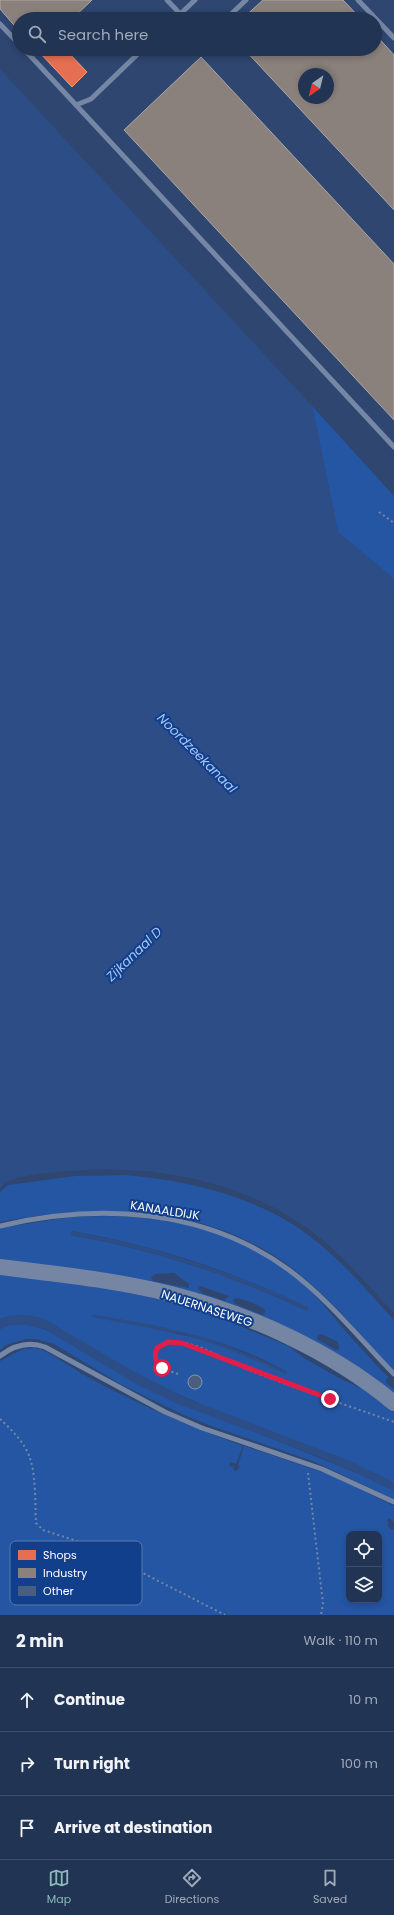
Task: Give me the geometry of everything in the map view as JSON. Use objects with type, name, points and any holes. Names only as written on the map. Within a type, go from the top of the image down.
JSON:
[{"type":"main road","name":"NAUERNASEWEG","points":[[0,1267],[122,1284],[199,1302],[254,1322],[305,1346],[357,1377],[394,1403]]},
{"type":"lane","points":[[167,0],[178,12]]},
{"type":"lane","points":[[182,12],[195,0]]},
{"type":"lane","points":[[233,12],[246,0]]},
{"type":"lane","points":[[358,0],[369,12]]},
{"type":"lane","points":[[0,24],[12,37]]},
{"type":"lane","points":[[382,25],[394,38]]},
{"type":"lane","points":[[30,56],[394,447]]},
{"type":"lane","points":[[76,105],[91,99],[136,56]]},
{"type":"lane","name":"KANAALDIJK","points":[[0,1226],[68,1214],[107,1212],[173,1219],[200,1225],[228,1235],[262,1251],[311,1288],[394,1374]]},
{"type":"lane","points":[[0,1356],[13,1347],[31,1344],[38,1345],[165,1412],[202,1428],[308,1463],[394,1502]]},
{"type":"path","points":[[379,512],[394,523]]},
{"type":"path","points":[[178,1374],[162,1368],[156,1361],[155,1352],[164,1343],[182,1343],[196,1347],[244,1368],[394,1422]]},
{"type":"path","points":[[0,1418],[15,1434],[30,1457],[36,1523],[43,1530],[77,1541]]},
{"type":"path","points":[[308,1463],[323,1604],[321,1615]]},
{"type":"path","points":[[142,1573],[225,1615]]},
{"type":"shaded area","points":[[312,406],[394,496],[394,579],[338,532]]},
{"type":"shaded area","points":[[126,1175],[177,1182],[227,1194],[274,1214],[317,1242],[338,1260],[394,1320],[394,1371],[335,1307],[297,1272],[264,1250],[229,1233],[193,1221],[155,1214],[116,1211],[77,1212],[0,1222],[0,1192],[8,1185],[75,1176]]},
{"type":"shaded area","points":[[106,1216],[154,1219],[173,1222],[221,1235],[258,1252],[293,1275],[322,1303],[362,1350],[389,1377],[386,1379],[386,1383],[394,1389],[394,1394],[270,1322],[0,1260],[0,1228],[71,1217]],"holes":[[[71,1231],[163,1252],[251,1282],[308,1308],[307,1311],[250,1286],[192,1265],[132,1248],[71,1235]],[[174,1273],[189,1284],[189,1288],[153,1281],[151,1277],[155,1274]],[[200,1286],[229,1296],[225,1301],[202,1293],[198,1289]],[[236,1298],[248,1301],[265,1310],[265,1313],[263,1315],[235,1304],[233,1300]],[[321,1334],[338,1342],[339,1349],[336,1350],[317,1339],[318,1335]]]},
{"type":"shaded area","points":[[0,1274],[115,1290],[159,1299],[216,1316],[288,1346],[304,1358],[339,1378],[361,1388],[394,1412],[394,1483],[343,1459],[213,1409],[168,1389],[114,1361],[44,1319],[11,1316],[0,1319]],"holes":[[[93,1315],[168,1329],[217,1342],[241,1350],[287,1372],[286,1374],[248,1356],[200,1339]]]},
{"type":"shaded area","points":[[26,1324],[47,1330],[144,1387],[369,1478],[394,1491],[394,1499],[315,1462],[184,1415],[122,1385],[54,1344],[36,1339],[26,1339],[6,1345],[0,1350],[0,1329],[9,1325]]},
{"type":"shaded area","points":[[36,1348],[43,1350],[129,1399],[185,1424],[243,1446],[236,1464],[231,1462],[229,1465],[232,1467],[234,1465],[233,1469],[236,1471],[240,1467],[238,1465],[244,1446],[331,1475],[394,1506],[394,1522],[389,1518],[387,1520],[389,1523],[387,1525],[392,1530],[394,1529],[394,1615],[0,1615],[0,1361],[23,1349]]},
{"type":"water","points":[[0,69],[312,406],[338,532],[394,579],[394,1313],[347,1262],[315,1234],[288,1216],[260,1201],[230,1189],[198,1180],[134,1170],[69,1171],[32,1175],[13,1180],[0,1188]]},
{"type":"water","points":[[71,1231],[132,1244],[192,1261],[251,1282],[279,1294],[308,1307],[307,1311],[221,1275],[132,1248],[71,1235]]},
{"type":"water","points":[[16,1315],[33,1316],[44,1319],[129,1369],[188,1399],[352,1462],[394,1483],[394,1491],[355,1472],[304,1451],[178,1404],[136,1384],[43,1328],[20,1324],[9,1325],[0,1329],[0,1319]]},
{"type":"water","points":[[92,1315],[150,1324],[210,1340],[236,1349],[287,1372],[286,1374],[230,1350],[187,1335],[92,1317]]},
{"type":"building: Shops","points":[[43,56],[72,56],[87,72],[72,87]]},
{"type":"building: Industry","points":[[0,0],[92,0],[79,12],[12,12],[12,23],[0,9]]},
{"type":"building: Industry","points":[[263,0],[343,0],[354,12],[250,12]]},
{"type":"building: Industry","points":[[382,42],[394,55],[394,210],[251,56],[382,56]]},
{"type":"building: Industry","points":[[201,57],[394,264],[394,420],[124,130]]},
{"type":"building: Other","points":[[195,1375],[200,1377],[202,1382],[200,1387],[195,1389],[190,1387],[188,1382],[190,1377]]},
{"type":"route","points":[[162,1368],[156,1361],[155,1352],[157,1348],[168,1342],[182,1343],[219,1356],[244,1368],[330,1399]]},
{"type":"water label","name":"Noordzeekanaal","points":[[197,753]]},
{"type":"water label","name":"Zijkanaal D","points":[[134,954]]}]
